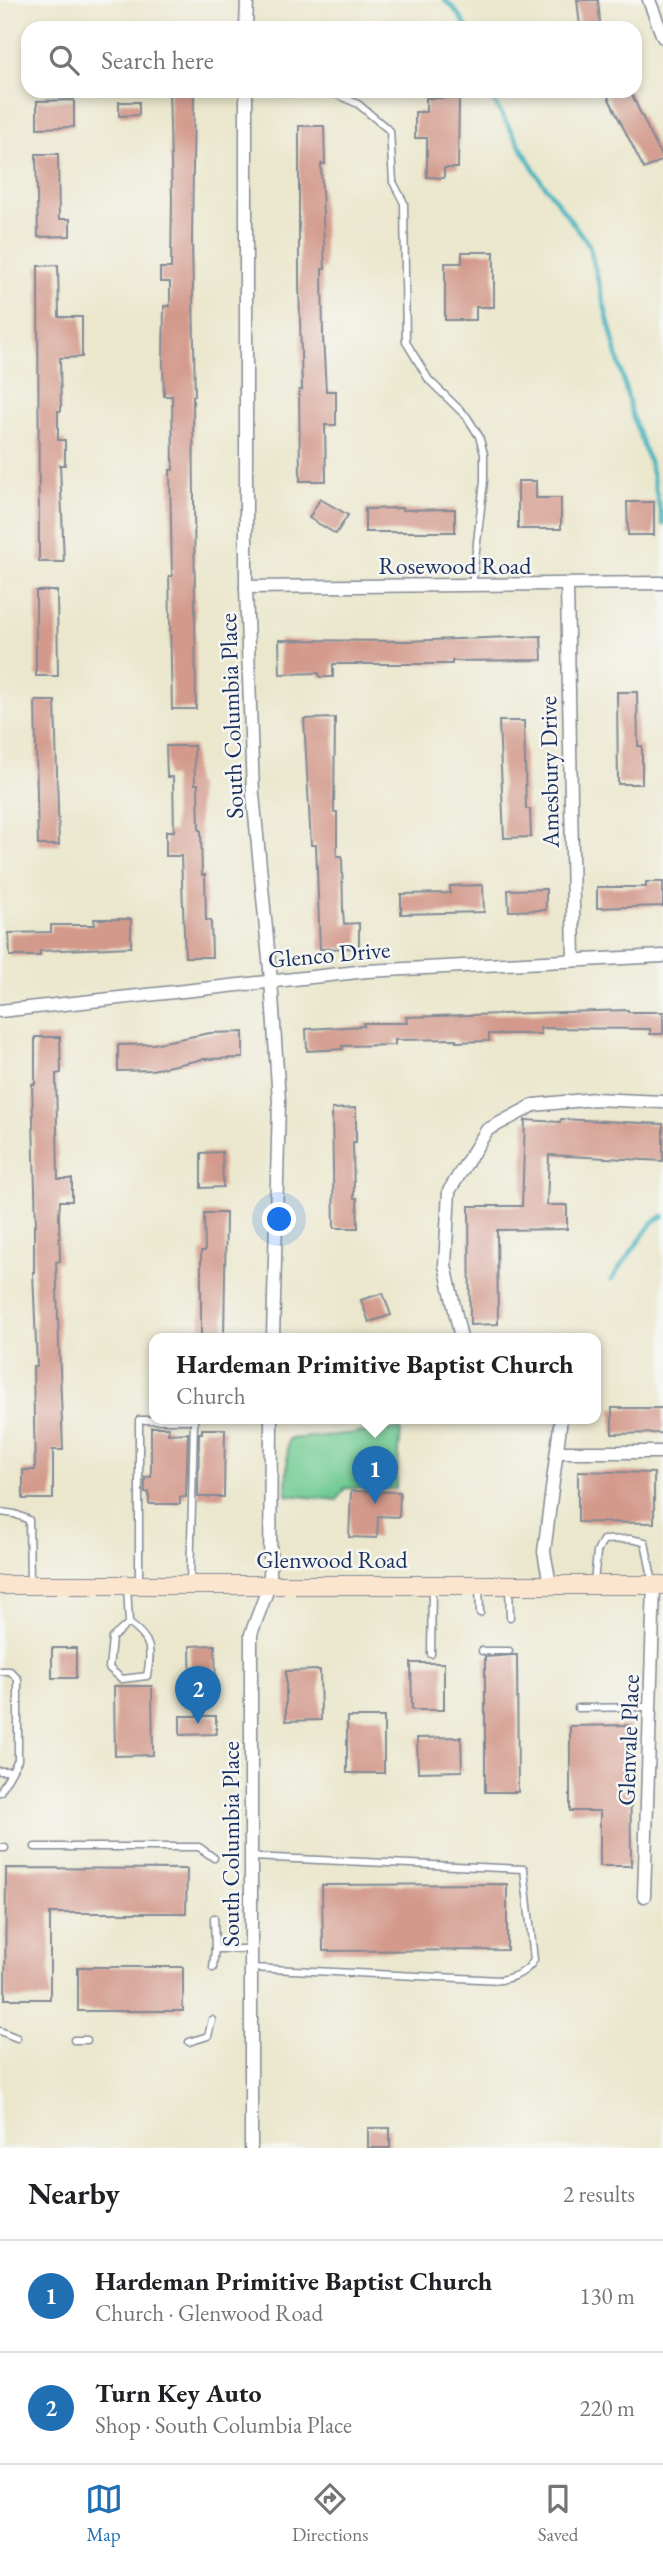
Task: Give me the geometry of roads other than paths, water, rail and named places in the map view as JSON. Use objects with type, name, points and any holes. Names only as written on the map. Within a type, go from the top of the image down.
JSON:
[{"type":"main road","name":"Glenwood Road","points":[[0,1585],[658,1585]]},
{"type":"street","points":[[246,21],[247,0]]},
{"type":"street","points":[[649,0],[663,37]]},
{"type":"street","name":"South Columbia Place","points":[[246,98],[246,587],[253,794],[271,980],[279,1101],[273,1333]]},
{"type":"street","name":"Rosewood Road","points":[[246,587],[663,583]]},
{"type":"street","name":"Amesbury Drive","points":[[567,585],[574,959]]},
{"type":"street","name":"Glenco Drive","points":[[0,1011],[367,971],[663,956]]},
{"type":"street","points":[[460,1333],[445,1265],[449,1191],[487,1130],[534,1105],[594,1099],[663,1102]]},
{"type":"street","name":"South Columbia Place","points":[[251,2148],[251,1634],[270,1583],[271,1424]]},
{"type":"street","points":[[550,1584],[544,1552],[560,1424]]},
{"type":"street","points":[[556,1451],[663,1452]]},
{"type":"street","name":"Glenvale Place","points":[[644,1896],[650,1707],[657,1644],[658,1585]]},
{"type":"lane","points":[[345,98],[358,104],[390,131],[393,182],[404,203],[405,342],[429,380],[467,417],[479,436],[484,454],[484,481],[472,586]]},
{"type":"lane","points":[[129,1623],[143,1633],[149,1644],[148,1676],[122,1679],[109,1668],[112,1639],[129,1623],[138,1535],[139,1420],[149,1420]]},
{"type":"lane","points":[[190,1584],[194,1424]]},
{"type":"lane","points":[[0,1512],[29,1520],[30,1585]]},
{"type":"lane","points":[[594,1584],[597,1552],[603,1540],[630,1539],[645,1542],[658,1585]]},
{"type":"lane","points":[[431,1654],[432,1584]]},
{"type":"lane","points":[[479,1584],[480,1613]]},
{"type":"lane","points":[[509,1584],[510,1618]]},
{"type":"lane","points":[[482,1651],[509,1651]]},
{"type":"lane","points":[[0,1671],[10,1671],[18,1679],[18,1760],[0,1792]]},
{"type":"lane","points":[[578,1709],[650,1707]]},
{"type":"lane","points":[[0,1772],[11,1771]]},
{"type":"lane","points":[[34,1847],[199,1847],[214,1858]]},
{"type":"lane","points":[[251,1857],[524,1869],[534,1960],[528,1969],[501,1980],[251,1968]]},
{"type":"lane","points":[[213,1968],[214,1919]]},
{"type":"lane","points":[[215,1949],[251,1949]]},
{"type":"lane","points":[[189,2042],[208,2036],[212,2020]]},
{"type":"lane","points":[[0,2031],[17,2038]]},
{"type":"lane","points":[[74,2040],[87,2040]]},
{"type":"waterway","points":[[444,0],[463,21]]},
{"type":"waterway","points":[[493,98],[540,179],[589,245],[633,418],[650,464],[663,524]]},
{"type":"waterway","points":[[611,1280],[652,1223],[663,1216]]},
{"type":"place","name":"Hardeman Primitive Baptist Church","points":[[375,1504]]},
{"type":"place","name":"Turn Key Auto","points":[[198,1724]]}]
